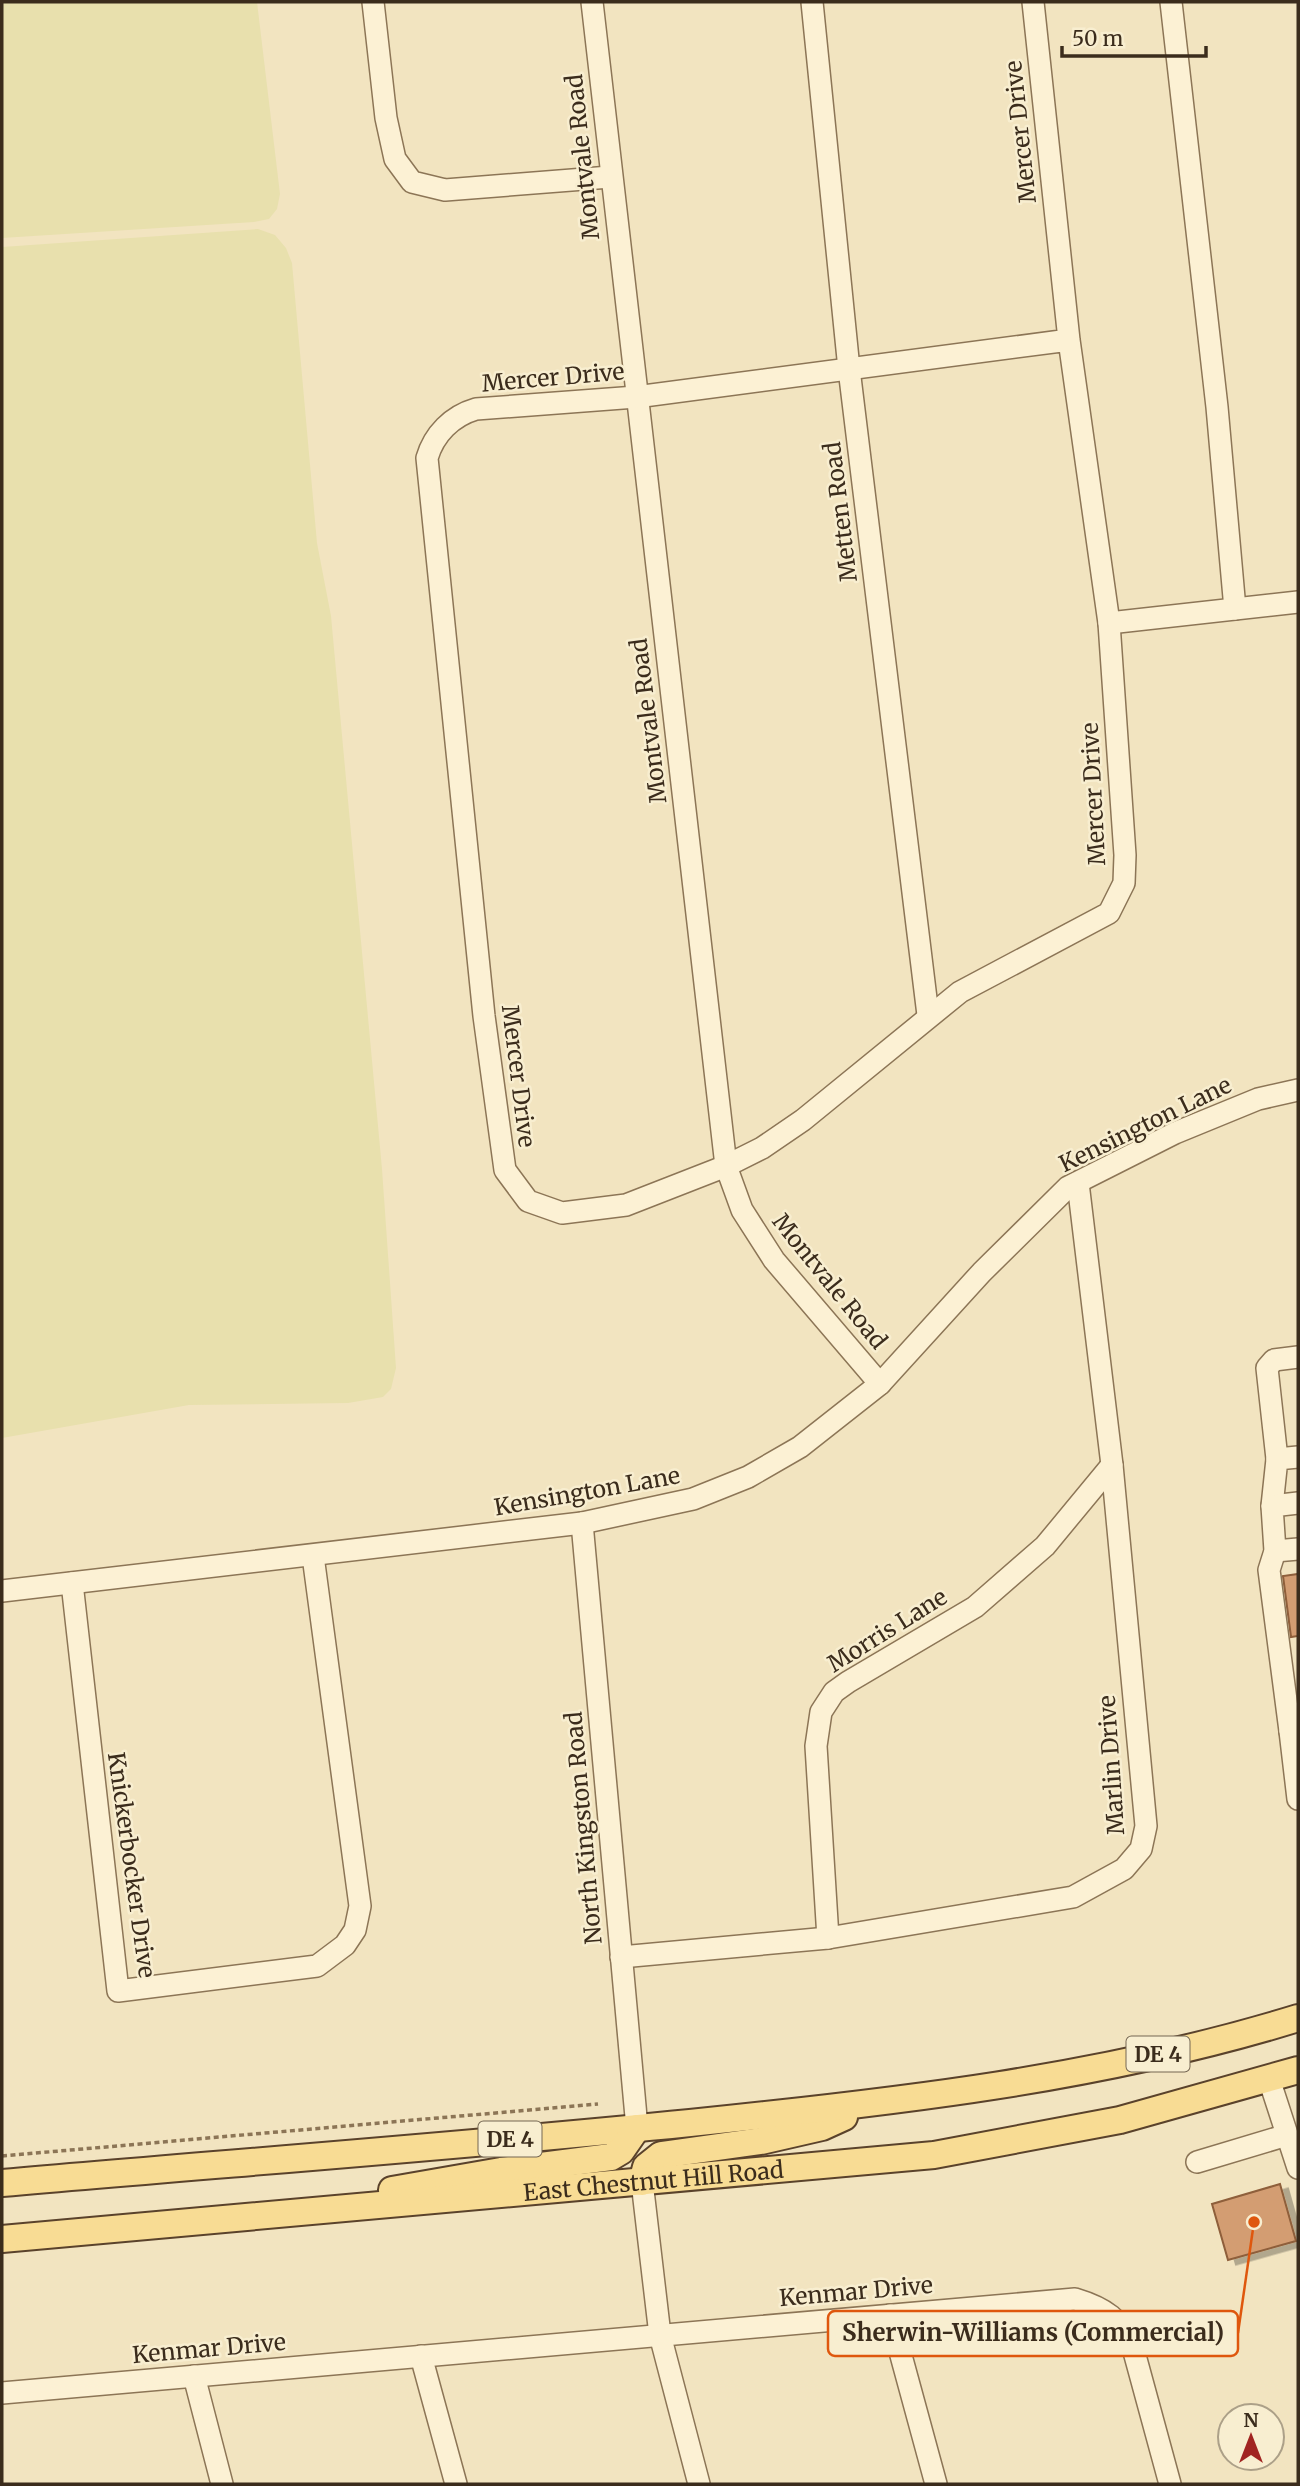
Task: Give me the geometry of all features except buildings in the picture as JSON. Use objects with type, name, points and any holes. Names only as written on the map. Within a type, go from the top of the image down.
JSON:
[{"type":"main road","name":"DE 4","points":[[2,2183],[637,2129],[874,2104],[1016,2083],[1141,2058],[1298,2018]]},
{"type":"main road","name":"East Chestnut Hill Road","points":[[2,2239],[934,2155],[1120,2120],[1298,2070]]},
{"type":"main road","points":[[642,2182],[646,2167],[661,2155],[761,2141],[822,2127],[874,2104]]},
{"type":"main road","points":[[330,2209],[418,2184],[611,2157],[621,2151],[637,2129]]},
{"type":"street","points":[[373,2],[386,118],[395,159],[412,182],[445,190],[610,177]]},
{"type":"street","name":"Montvale Road","points":[[592,2],[610,177],[726,1166],[742,1210],[774,1261],[880,1384]]},
{"type":"street","name":"Metten Road","points":[[813,2],[849,369],[928,1015]]},
{"type":"street","name":"Mercer Drive","points":[[1033,2],[1069,340],[1109,623],[1125,855],[1124,883],[1109,913],[960,992],[928,1015],[803,1120],[762,1148],[726,1166],[626,1205],[562,1213],[528,1201],[505,1170],[484,1016],[427,458],[432,443],[462,413],[476,409],[636,397],[1069,340]]},
{"type":"street","points":[[1171,2],[1217,407],[1235,609]]},
{"type":"street","points":[[1109,623],[1298,602]]},
{"type":"street","name":"Kensington Lane","points":[[2,1591],[582,1523],[693,1499],[748,1477],[800,1447],[880,1384],[982,1272],[1069,1187],[1175,1133],[1258,1099],[1298,1090]]},
{"type":"street","name":"Marlin Drive","points":[[621,1957],[828,1938],[1073,1897],[1124,1869],[1141,1849],[1146,1826],[1112,1465],[1078,1183]]},
{"type":"street","points":[[1298,1357],[1274,1360],[1268,1368],[1277,1459],[1272,1506],[1275,1551],[1269,1570],[1294,1727],[1298,1799]]},
{"type":"street","points":[[1277,1459],[1298,1457]]},
{"type":"street","name":"Morris Lane","points":[[828,1938],[816,1746],[821,1712],[834,1692],[848,1682],[975,1607],[1045,1546],[1112,1465]]},
{"type":"street","points":[[1272,1506],[1298,1503]]},
{"type":"street","name":"North Kingston Road","points":[[582,1523],[637,2129]]},
{"type":"street","points":[[1275,1551],[1298,1549]]},
{"type":"street","name":"Knickerbocker Drive","points":[[72,1583],[118,1991],[317,1966],[345,1945],[355,1930],[360,1906],[313,1556]]},
{"type":"street","points":[[1269,2079],[1298,2168]]},
{"type":"street","points":[[1198,2162],[1287,2135]]},
{"type":"street","points":[[642,2182],[660,2335],[699,2484]]},
{"type":"street","name":"Kenmar Drive","points":[[2,2393],[1075,2299],[1111,2314],[1125,2329],[1133,2348],[1170,2484]]},
{"type":"street","points":[[890,2315],[936,2484]]},
{"type":"street","points":[[421,2356],[456,2484]]},
{"type":"street","points":[[194,2376],[222,2484]]},
{"type":"path","points":[[2,2156],[598,2104]]},
{"type":"shaded area","points":[[2,2],[257,2],[280,194],[277,209],[269,219],[254,222],[2,238]]},
{"type":"shaded area","points":[[258,229],[275,235],[286,248],[292,263],[317,543],[331,616],[382,1169],[396,1368],[391,1389],[383,1397],[348,1403],[189,1405],[2,1438],[2,247]]},
{"type":"place","name":"Sherwin-Williams (Commercial)","points":[[1254,2222]]}]
